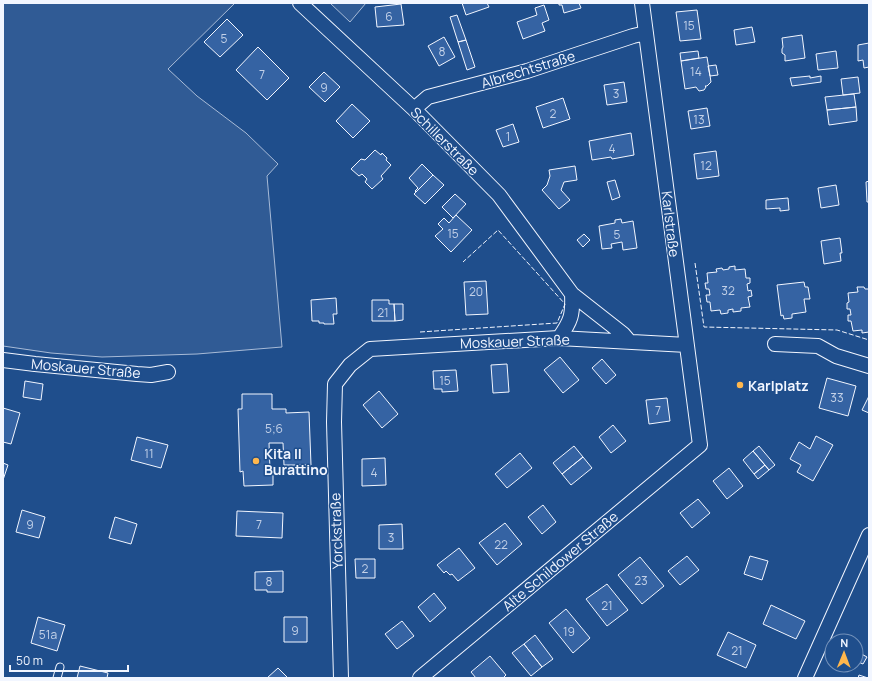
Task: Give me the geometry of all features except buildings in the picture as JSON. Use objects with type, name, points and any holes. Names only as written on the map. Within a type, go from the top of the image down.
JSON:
[{"type":"street","name":"Schillerstraße","points":[[300,3],[414,109],[499,195],[572,294],[623,334],[629,341]]},
{"type":"street","name":"Karlstraße","points":[[642,3],[700,445]]},
{"type":"street","name":"Albrechtstraße","points":[[414,109],[428,97],[527,71],[634,36],[646,34]]},
{"type":"street","points":[[559,338],[569,324],[573,306],[572,294]]},
{"type":"street","name":"Moskauer Straße","points":[[350,365],[370,349],[559,338],[686,345]]},
{"type":"street","points":[[775,344],[818,346],[836,356],[869,366]]},
{"type":"street","name":"Moskauer Straße","points":[[3,360],[137,374],[168,372]]},
{"type":"street","name":"Yorckstraße","points":[[341,678],[334,422],[335,384],[350,365]]},
{"type":"street","name":"Alte Schildower Straße","points":[[420,678],[700,445]]},
{"type":"street","points":[[805,678],[869,535]]},
{"type":"lane","points":[[57,678],[60,667]]},
{"type":"shaded area","points":[[3,3],[235,3],[168,69],[197,96],[246,133],[278,164],[267,176],[282,347],[197,354],[102,357],[51,353],[3,346]]},
{"type":"shaded area","points":[[330,3],[366,3],[350,22]]},
{"type":"fence","points":[[420,332],[557,323],[565,304],[498,230],[463,262]]},
{"type":"fence","points":[[695,263],[704,327],[837,330],[869,340]]},
{"type":"place","name":"Karlplatz","points":[[740,385]]},
{"type":"place","name":"Kita II Burattino","points":[[256,461]]}]
